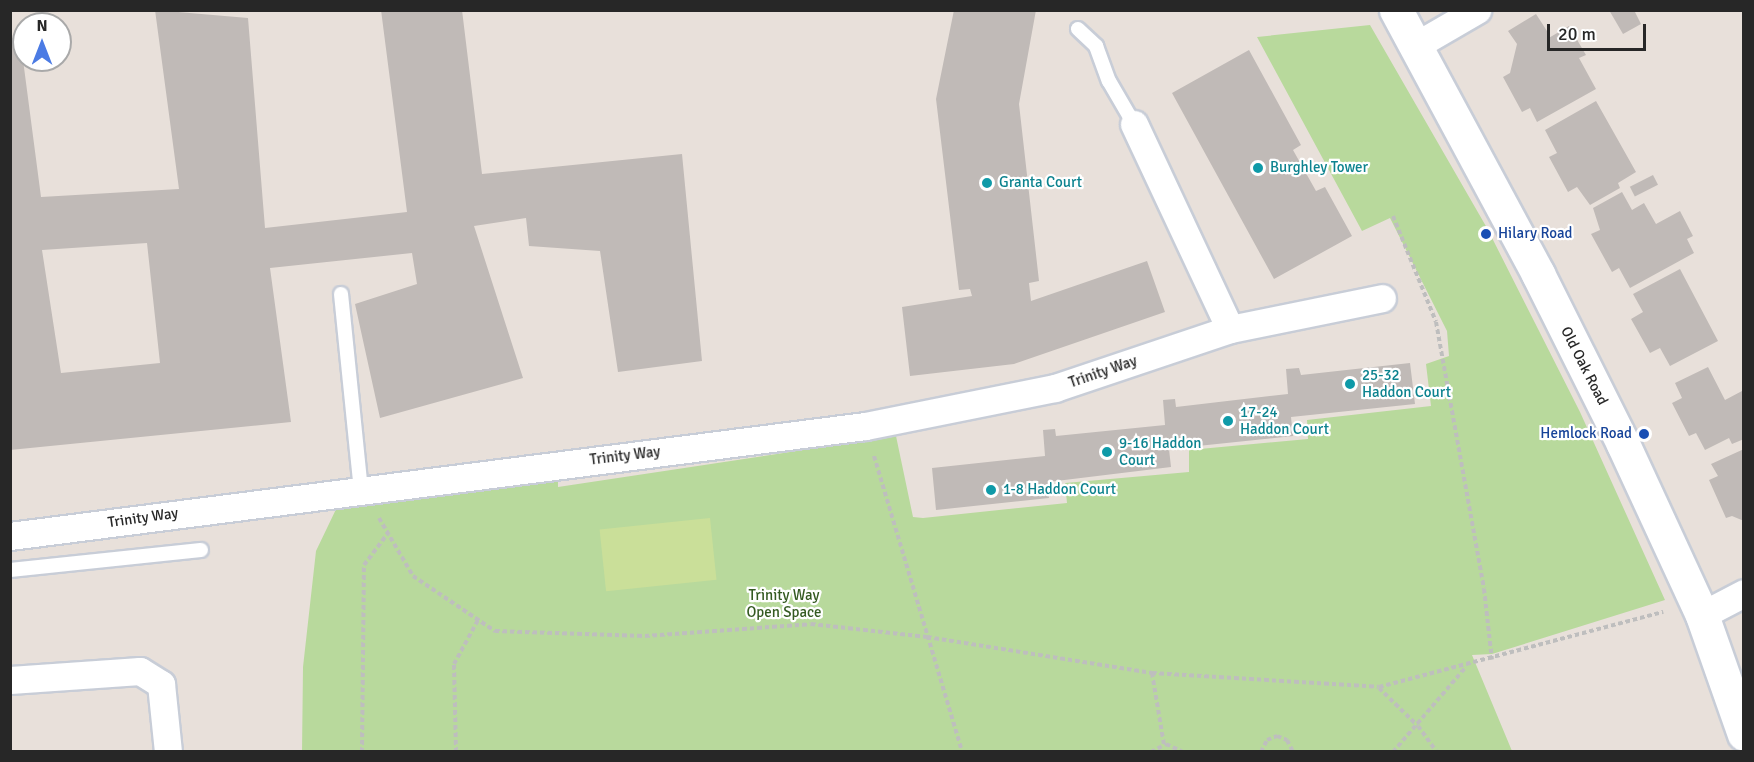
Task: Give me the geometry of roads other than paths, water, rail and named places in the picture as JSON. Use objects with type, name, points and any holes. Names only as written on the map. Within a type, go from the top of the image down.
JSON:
[{"type":"street","name":"Old Oak Road","points":[[1396,10],[1538,274],[1623,444],[1702,615],[1743,734]]},
{"type":"street","points":[[1415,46],[1477,10]]},
{"type":"street","points":[[1134,124],[1230,328]]},
{"type":"street","name":"Trinity Way","points":[[10,536],[865,426],[1055,388],[1230,328],[1382,298]]},
{"type":"street","points":[[1702,615],[1743,593]]},
{"type":"street","points":[[10,680],[140,671],[162,684],[168,752]]},
{"type":"lane","points":[[1078,29],[1096,46],[1109,81],[1134,124]]},
{"type":"lane","points":[[341,294],[362,489]]},
{"type":"lane","points":[[10,570],[201,550]]},
{"type":"place","name":"Burghley Tower","points":[[1258,168]]},
{"type":"place","name":"Granta Court","points":[[987,183]]},
{"type":"place","name":"Hilary Road","points":[[1486,234]]},
{"type":"place","name":"25-32 Haddon Court","points":[[1350,384]]},
{"type":"place","name":"17-24 Haddon Court","points":[[1228,421]]},
{"type":"place","name":"Hemlock Road","points":[[1644,434]]},
{"type":"place","name":"9-16 Haddon Court","points":[[1107,452]]},
{"type":"place","name":"1-8 Haddon Court","points":[[991,490]]},
{"type":"park label","name":"Trinity Way Open Space","points":[[784,604]]}]
